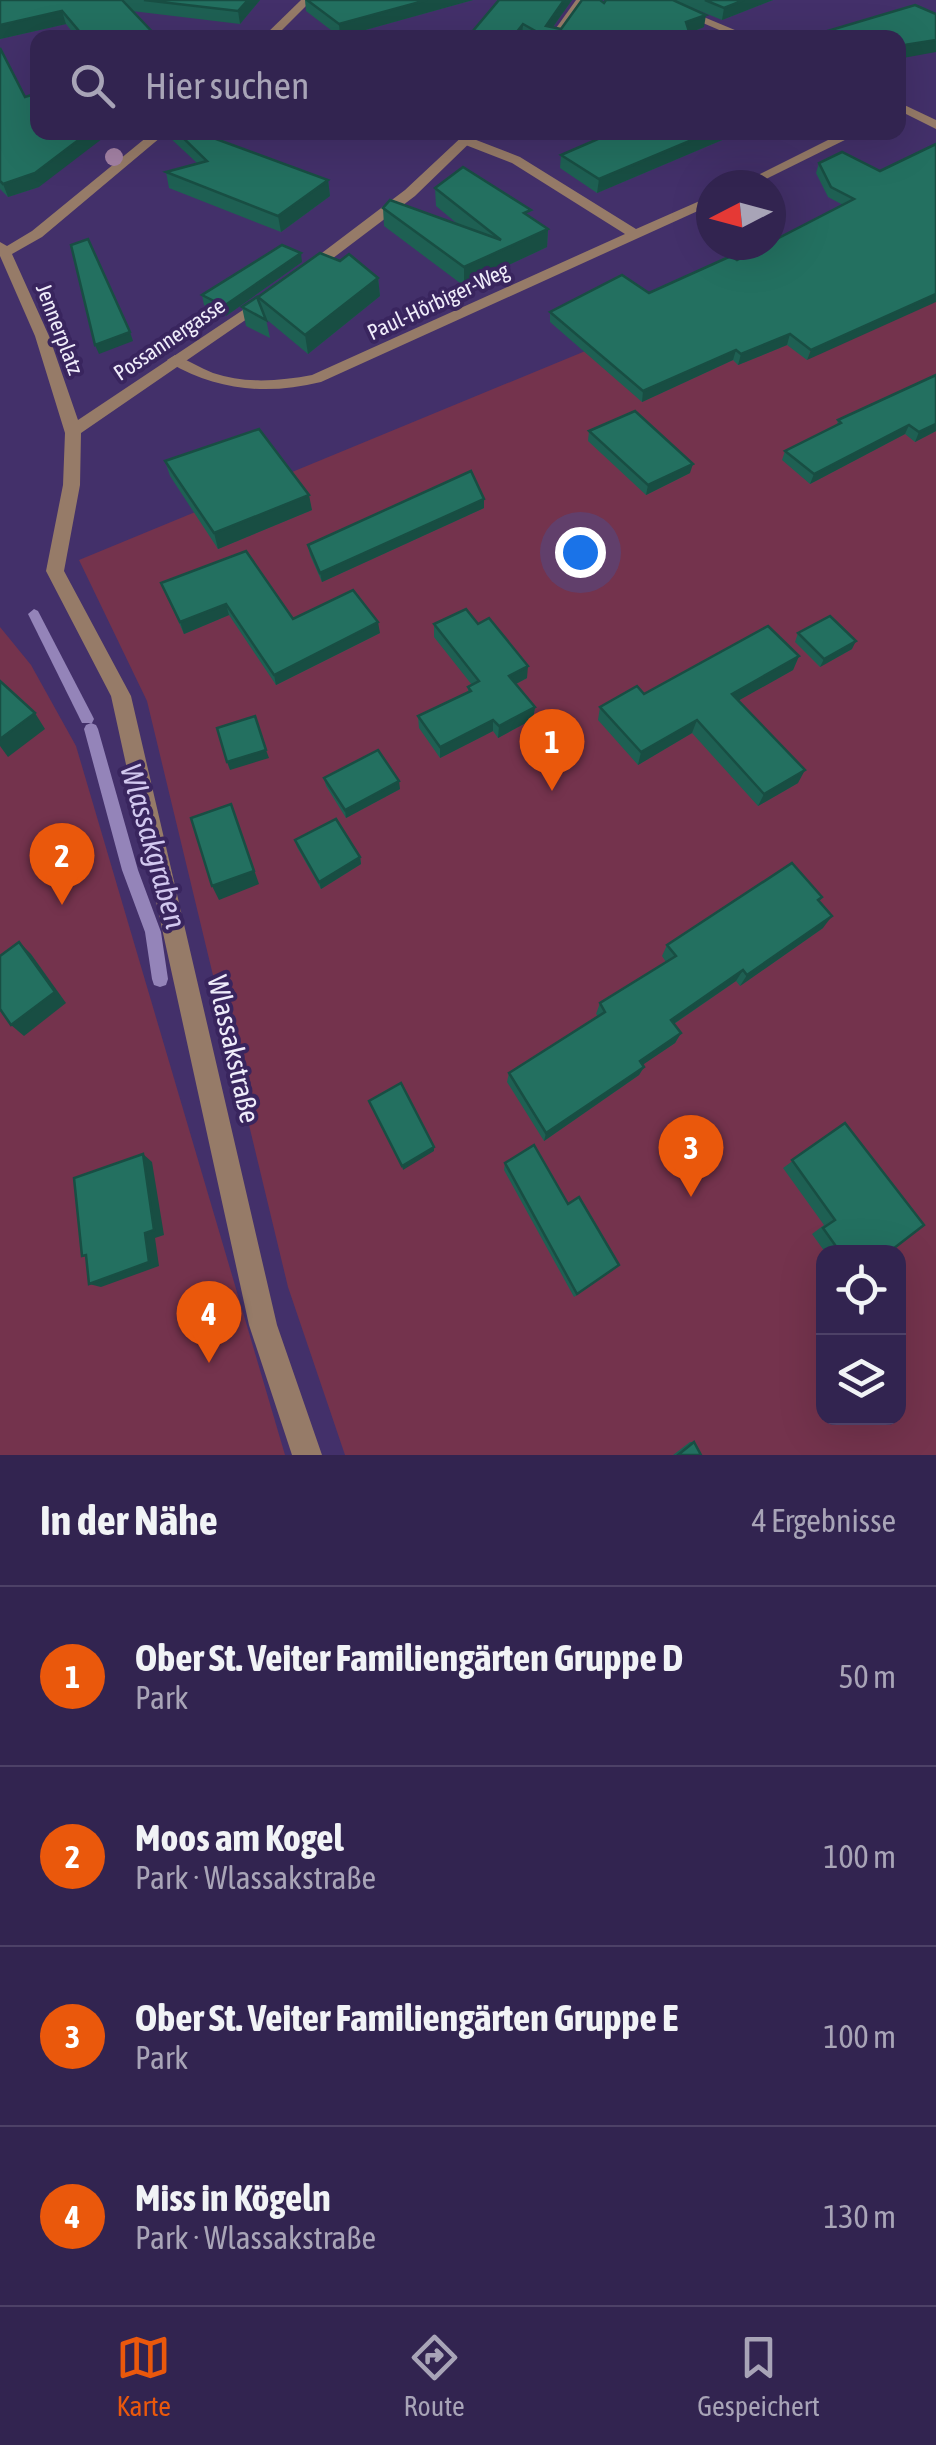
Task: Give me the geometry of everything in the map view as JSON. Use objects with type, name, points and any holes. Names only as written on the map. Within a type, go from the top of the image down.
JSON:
[{"type":"street","points":[[275,30],[307,0]]},
{"type":"street","points":[[559,30],[580,0]]},
{"type":"street","points":[[654,0],[729,30]]},
{"type":"street","points":[[906,111],[936,125]]},
{"type":"street","points":[[3,249],[37,234],[150,140]]},
{"type":"street","name":"Possannergasse","points":[[73,430],[285,288],[410,192],[468,140]]},
{"type":"street","points":[[477,140],[634,234]]},
{"type":"street","points":[[776,170],[839,140]]},
{"type":"street","name":"Paul-Hörbiger-Weg","points":[[176,360],[230,384],[273,386],[316,380],[696,207]]},
{"type":"street","name":"Jennerplatz","points":[[3,249],[40,333],[73,430]]},
{"type":"street","name":"Wlassakstraße","points":[[73,430],[68,515],[56,571],[121,696],[263,1325],[307,1455]]},
{"type":"shaded area","points":[[936,194],[936,1455],[345,1455],[288,1287],[147,701],[79,560],[629,333]]},
{"type":"shaded area","points":[[0,627],[31,665],[76,746],[285,1455],[0,1455]]},
{"type":"building","points":[[0,0],[122,0],[150,30],[78,30],[62,11],[0,25]]},
{"type":"building","points":[[144,0],[248,0],[238,11]]},
{"type":"building","points":[[307,0],[427,0],[339,24]]},
{"type":"building","points":[[499,0],[564,0],[546,26],[561,29],[582,0],[673,0],[706,15],[686,22],[688,30],[534,30],[523,24],[518,30],[474,30]]},
{"type":"building","points":[[705,0],[744,0],[724,8]]},
{"type":"building","points":[[915,5],[936,14],[936,40],[906,45],[906,30],[831,30]]},
{"type":"building","points":[[0,48],[25,97],[30,95],[30,140],[78,140],[35,173],[3,184]]},
{"type":"building","points":[[185,140],[219,140],[328,180],[278,216],[166,172],[207,161]]},
{"type":"building","points":[[596,140],[692,140],[599,179],[561,155]]},
{"type":"building","points":[[936,144],[936,294],[811,350],[790,334],[741,354],[736,350],[643,391],[550,312],[622,275],[649,293],[722,260],[786,260],[786,234],[854,199],[831,187],[819,163],[842,152],[880,171]]},
{"type":"building","points":[[463,167],[531,210],[524,213],[548,229],[464,267],[383,208],[390,200],[501,240],[435,188]]},
{"type":"building","points":[[88,239],[130,332],[95,345],[71,245]]},
{"type":"building","points":[[282,245],[301,253],[224,306],[202,295]]},
{"type":"building","points":[[320,253],[340,261],[349,254],[378,278],[305,335],[258,297]]},
{"type":"building","points":[[257,297],[266,320],[242,307]]},
{"type":"building","points":[[936,375],[936,424],[919,432],[909,425],[814,474],[785,451],[841,423],[838,420]]},
{"type":"building","points":[[635,411],[693,464],[648,485],[589,431]]},
{"type":"building","points":[[259,429],[309,495],[214,533],[165,461]]},
{"type":"building","points":[[471,471],[484,499],[320,573],[308,545]]},
{"type":"building","points":[[246,551],[293,619],[353,590],[378,622],[274,675],[226,604],[180,622],[161,583]]},
{"type":"building","points":[[466,609],[478,624],[489,618],[528,666],[509,676],[535,707],[499,726],[493,720],[440,747],[418,716],[471,691],[468,687],[479,681],[434,624]]},
{"type":"building","points":[[830,616],[856,641],[824,659],[798,633]]},
{"type":"building","points":[[768,626],[799,656],[732,694],[805,770],[764,794],[697,720],[641,752],[600,707],[637,686],[644,694]]},
{"type":"building","points":[[0,681],[35,713],[0,739]]},
{"type":"building","points":[[255,716],[266,750],[227,762],[217,728]]},
{"type":"building","points":[[378,750],[399,781],[345,810],[324,778]]},
{"type":"building","points":[[231,804],[254,871],[212,886],[191,818]]},
{"type":"building","points":[[336,819],[360,857],[319,882],[295,840]]},
{"type":"building","points":[[792,863],[822,897],[818,900],[832,916],[747,975],[743,970],[671,1020],[681,1033],[640,1061],[644,1067],[546,1133],[509,1073],[605,1012],[600,1003],[676,956],[667,945]]},
{"type":"building","points":[[19,942],[55,992],[11,1025],[0,1009],[0,956]]},
{"type":"building","points":[[401,1083],[434,1147],[402,1166],[369,1101]]},
{"type":"building","points":[[845,1123],[924,1225],[898,1245],[835,1245],[823,1228],[835,1220],[792,1160]]},
{"type":"building","points":[[534,1145],[568,1204],[579,1197],[619,1265],[577,1294],[505,1163]]},
{"type":"building","points":[[143,1154],[154,1230],[145,1233],[149,1262],[89,1284],[86,1255],[82,1256],[74,1178]]},
{"type":"building","points":[[694,1442],[701,1455],[678,1455]]},
{"type":"waterway","name":"Wlassakgraben","points":[[34,614],[87,719]]},
{"type":"waterway","name":"Wlassakgraben","points":[[91,729],[130,870],[153,932],[160,979]]},
{"type":"place","name":"Ober St. Veiter Familiengärten Gruppe D","points":[[552,791]]},
{"type":"place","name":"Moos am Kogel","points":[[62,905]]},
{"type":"place","name":"Ober St. Veiter Familiengärten Gruppe E","points":[[691,1197]]},
{"type":"place","name":"Miss in Kögeln","points":[[209,1363]]}]
